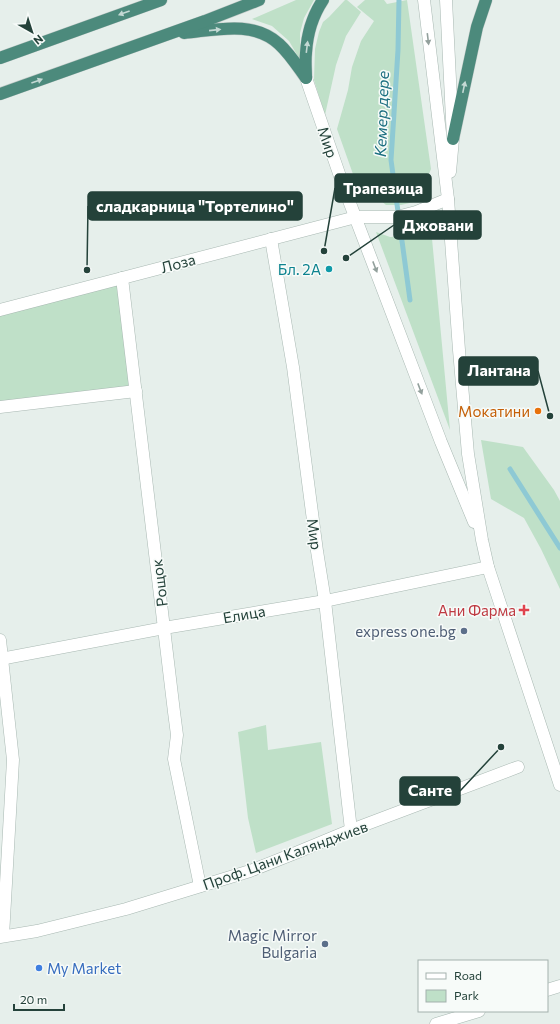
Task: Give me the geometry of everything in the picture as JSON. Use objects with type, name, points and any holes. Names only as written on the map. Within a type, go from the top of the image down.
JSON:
[{"type":"highway","points":[[0,58],[161,0]]},
{"type":"highway","points":[[0,94],[205,21],[259,0]]},
{"type":"highway","points":[[306,78],[306,53],[308,38],[314,17],[323,0]]},
{"type":"highway","points":[[453,139],[477,26],[486,0]]},
{"type":"highway","points":[[162,36],[230,28],[250,30],[269,36],[279,44],[306,78]]},
{"type":"street","name":"Мир","points":[[424,0],[448,199],[468,454],[482,540],[488,567],[560,786]]},
{"type":"street","name":"Мир","points":[[446,0],[453,139],[448,199]]},
{"type":"street","name":"Мир","points":[[306,78],[343,185],[441,442],[482,540]]},
{"type":"street","name":"Лоза","points":[[0,310],[356,217],[397,217],[416,212],[448,199]]},
{"type":"street","name":"Мир","points":[[271,239],[293,367],[325,601],[351,830]]},
{"type":"street","name":"Рощок","points":[[122,278],[177,735],[174,759],[200,886]]},
{"type":"street","points":[[0,407],[136,391]]},
{"type":"street","name":"Елица","points":[[1,659],[164,628],[325,601],[488,567]]},
{"type":"street","points":[[0,640],[13,760],[1,936]]},
{"type":"street","name":"Проф. Цани Калянджиев","points":[[1,936],[36,930],[126,909],[200,886],[270,863],[351,830],[518,767]]},
{"type":"street","points":[[548,990],[560,986]]},
{"type":"street","points":[[436,1024],[476,1012]]},
{"type":"green space","points":[[296,0],[314,0],[304,18],[300,33],[300,60],[289,41],[272,26],[252,19]]},
{"type":"green space","points":[[345,0],[361,12],[346,36],[336,65],[325,115],[314,80],[315,49],[323,22]]},
{"type":"green space","points":[[365,0],[384,0],[387,4],[407,0],[431,169],[418,201],[401,205],[386,205],[354,177],[337,129],[348,90],[352,67],[361,41],[374,21],[357,7]]},
{"type":"green space","points":[[431,228],[450,430],[376,232],[390,237],[408,236]]},
{"type":"green space","points":[[122,278],[136,391],[0,406],[0,310]]},
{"type":"green space","points":[[481,440],[523,447],[554,490],[560,501],[560,589],[524,518],[491,499]]},
{"type":"green space","points":[[266,725],[268,750],[321,742],[332,824],[256,853],[248,818],[238,732]]},
{"type":"waterway","name":"Кемер дере","points":[[399,0],[398,50],[391,160],[410,300]]},
{"type":"waterway","name":"Кемер дере","points":[[510,469],[560,548]]},
{"type":"place","name":"Трапезица","points":[[324,251]]},
{"type":"place","name":"Джовани","points":[[346,258]]},
{"type":"place","name":"Бл. 2А","points":[[329,269]]},
{"type":"place","name":"сладкарница \"Тортелино\"","points":[[87,270]]},
{"type":"place","name":"Мокатини","points":[[538,411]]},
{"type":"place","name":"Лантана","points":[[550,416]]},
{"type":"place","name":"Ани Фарма","points":[[524,610]]},
{"type":"place","name":"express one.bg","points":[[464,631]]},
{"type":"place","name":"Санте","points":[[501,747]]},
{"type":"place","name":"Magic Mirror Bulgaria","points":[[325,944]]},
{"type":"place","name":"My Market","points":[[39,968]]}]
